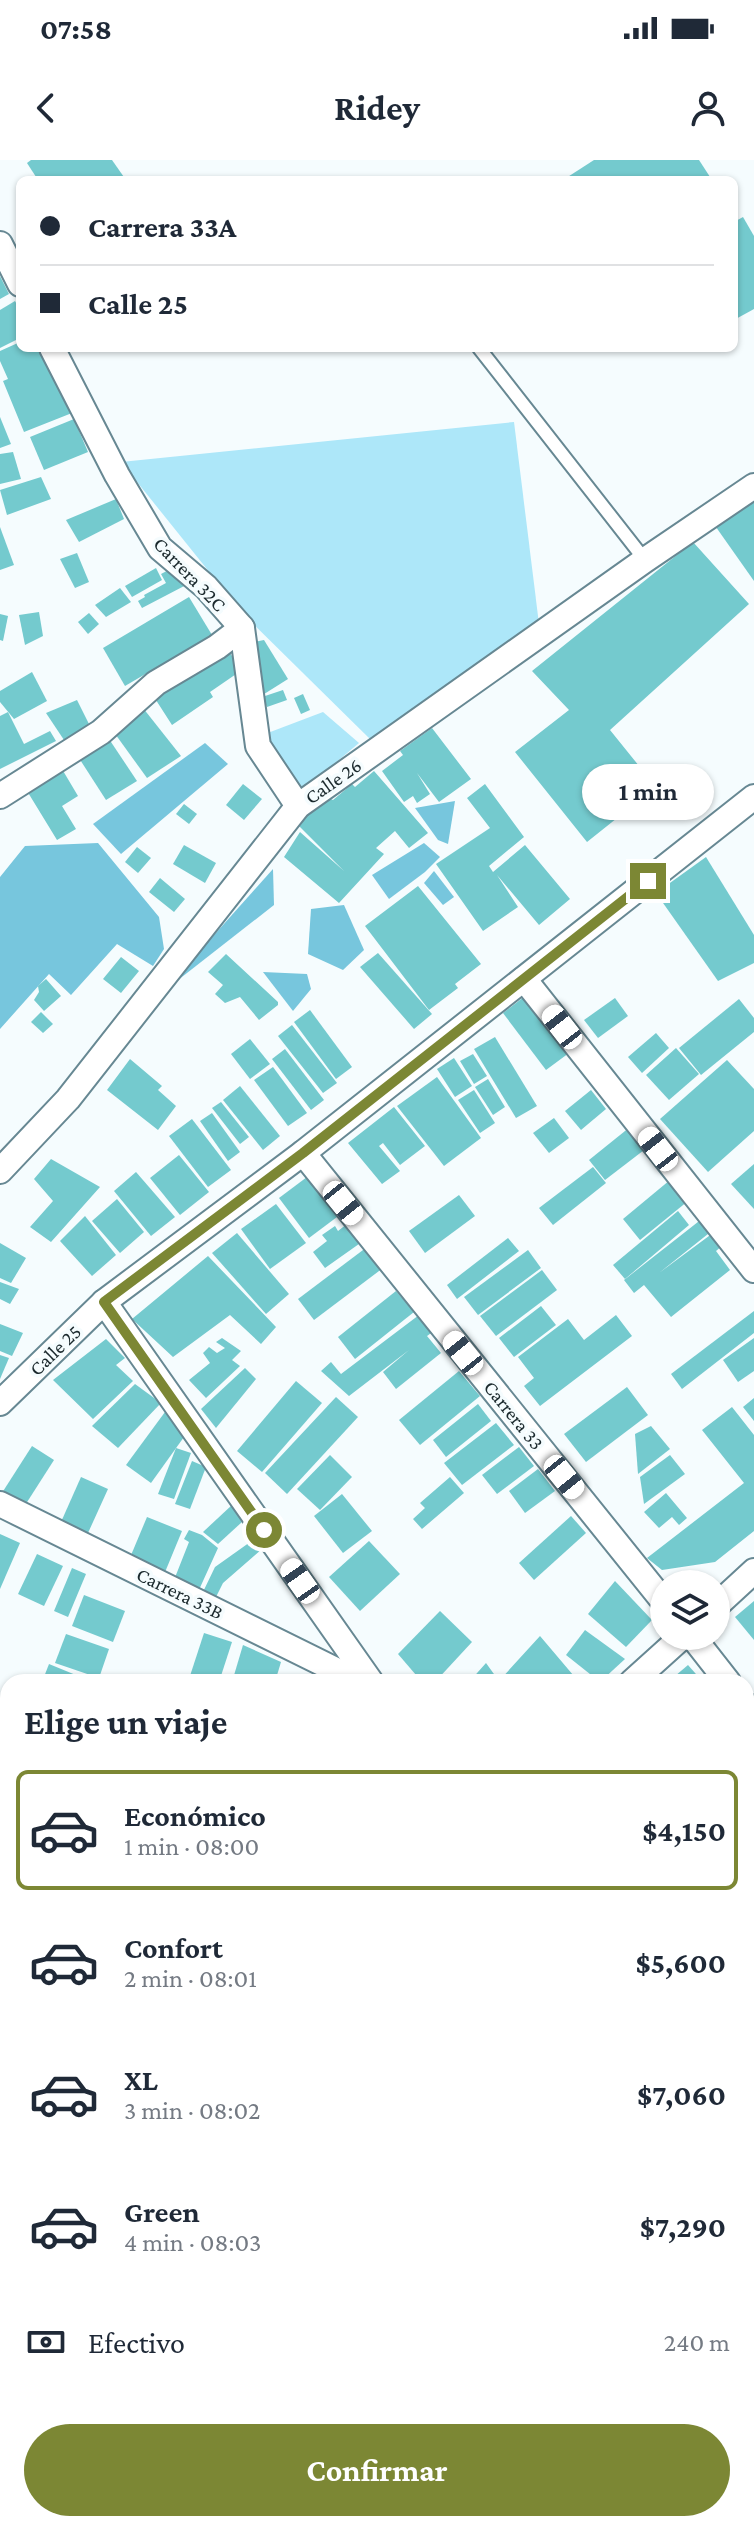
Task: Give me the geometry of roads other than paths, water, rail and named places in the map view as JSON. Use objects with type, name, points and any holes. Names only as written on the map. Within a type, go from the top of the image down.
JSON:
[{"type":"street","points":[[0,244],[16,276]]},
{"type":"street","name":"Carrera 32C","points":[[54,352],[117,475],[160,548],[206,587],[242,628],[258,746],[298,806]]},
{"type":"street","name":"Calle 26","points":[[0,1171],[68,1099],[298,806],[754,486]]},
{"type":"street","points":[[0,796],[101,732],[156,683],[217,647],[242,628]]},
{"type":"street","name":"Calle 25","points":[[0,1403],[104,1302],[303,1153],[752,804]]},
{"type":"street","points":[[524,979],[754,1270]]},
{"type":"street","name":"Carrera 33","points":[[303,1153],[650,1585]]},
{"type":"street","points":[[104,1302],[365,1674]]},
{"type":"street","name":"Carrera 33B","points":[[0,1504],[344,1674]]},
{"type":"street","points":[[730,1593],[754,1571]]},
{"type":"street","points":[[641,1674],[667,1650]]},
{"type":"street","points":[[703,1650],[722,1674]]},
{"type":"lane","points":[[482,352],[645,560]]}]
